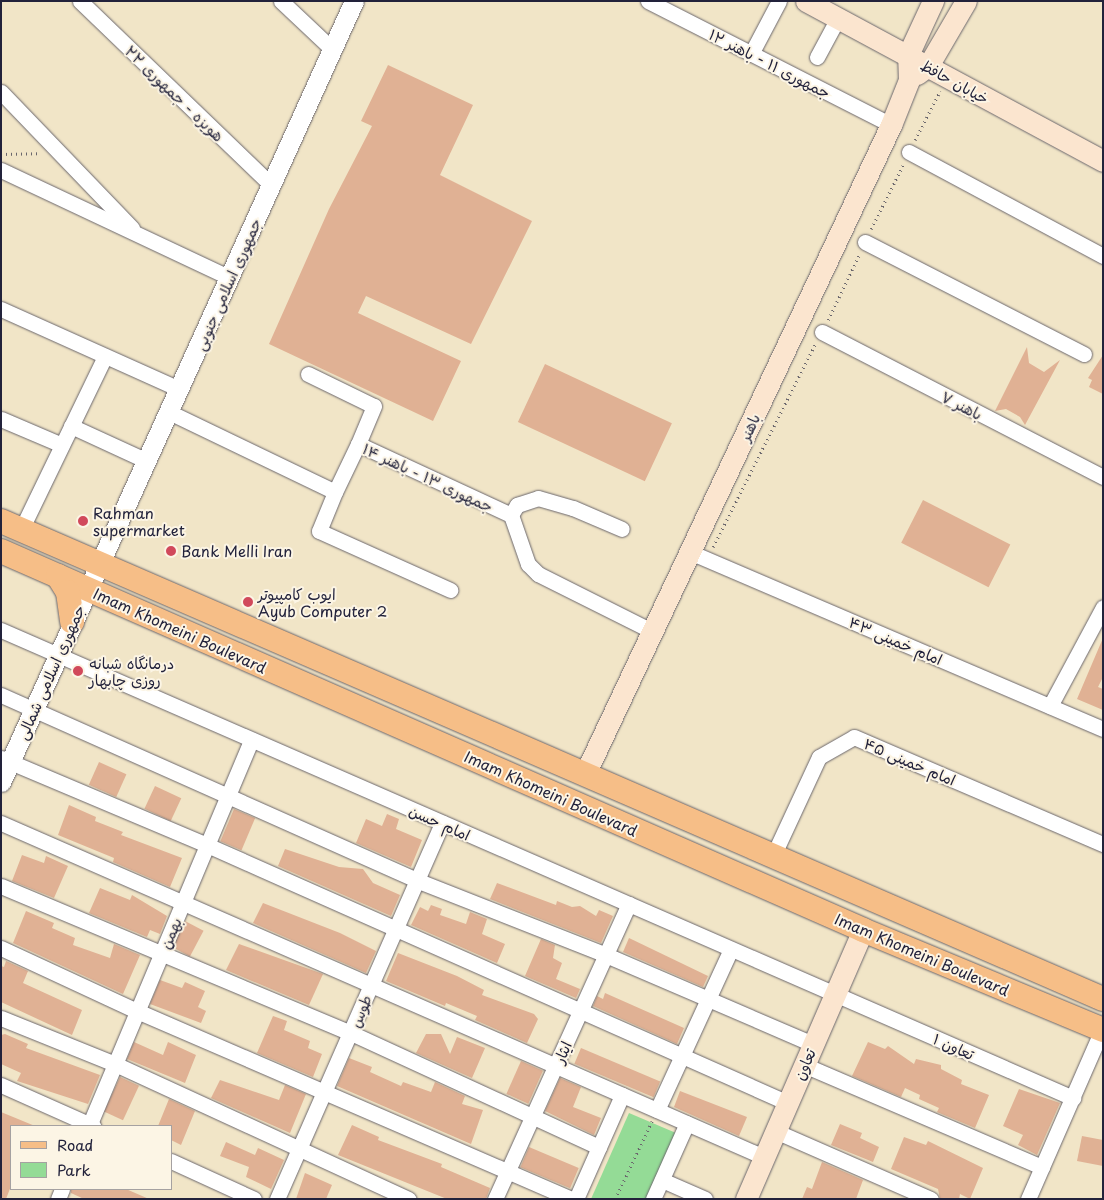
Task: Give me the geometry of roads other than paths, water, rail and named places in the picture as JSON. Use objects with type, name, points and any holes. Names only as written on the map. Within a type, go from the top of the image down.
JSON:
[{"type":"main road","name":"خیابان حافظ","points":[[806,1],[1103,162]]},
{"type":"main road","points":[[909,80],[908,55],[933,1]]},
{"type":"main road","points":[[909,80],[928,66],[966,1]]},
{"type":"main road","name":"باهنر","points":[[585,774],[652,631],[699,556],[891,125],[909,80]]},
{"type":"main road","name":"Imam Khomeini Boulevard","points":[[11,525],[98,565],[1102,996]]},
{"type":"main road","name":"Imam Khomeini Boulevard","points":[[1,551],[863,930],[1102,1030]]},
{"type":"main road","points":[[58,576],[68,592],[72,622]]},
{"type":"main road","points":[[72,622],[93,603],[110,598]]},
{"type":"main road","name":"تعاون","points":[[747,1198],[863,930]]},
{"type":"street","name":"هویزه - جمهوری ۲۲","points":[[80,1],[271,185]]},
{"type":"street","points":[[281,1],[332,49]]},
{"type":"street","name":"جمهوری اسلامی جنوبی","points":[[98,565],[230,278],[354,1]]},
{"type":"street","name":"جمهوری ۱۱ - باهنر ۱۲","points":[[648,1],[891,125]]},
{"type":"street","points":[[750,54],[779,1]]},
{"type":"street","points":[[817,57],[838,18]]},
{"type":"street","points":[[1,92],[139,236]]},
{"type":"street","points":[[909,152],[1103,256]]},
{"type":"street","points":[[1,170],[230,278]]},
{"type":"street","points":[[865,242],[1084,354]]},
{"type":"street","points":[[1,309],[179,389]]},
{"type":"street","name":"باهنر ۷","points":[[822,332],[1103,476]]},
{"type":"street","points":[[11,525],[62,445],[105,356]]},
{"type":"street","points":[[308,374],[374,406],[358,444]]},
{"type":"street","points":[[169,412],[336,492]]},
{"type":"street","points":[[1,419],[62,445]]},
{"type":"street","points":[[71,426],[147,460]]},
{"type":"street","name":"جمهوری ۱۳ - باهنر ۱۴","points":[[450,590],[319,531],[358,444],[511,515],[528,564],[538,574],[652,631]]},
{"type":"street","points":[[511,515],[517,505],[538,498],[573,508],[622,529]]},
{"type":"street","name":"امام خمینی ۴۳","points":[[699,556],[1103,729]]},
{"type":"street","name":"جمهوری اسلامی شمالی","points":[[1,782],[6,760],[34,709],[98,565]]},
{"type":"street","points":[[1050,706],[1103,607]]},
{"type":"street","name":"امام حسن","points":[[1,630],[731,949]]},
{"type":"street","points":[[1,695],[416,880],[606,955],[813,1044]]},
{"type":"street","name":"امام خمینی ۴۵","points":[[773,856],[819,758],[854,737],[1103,844]]},
{"type":"street","name":"بهمن","points":[[90,1125],[252,740]]},
{"type":"street","points":[[6,760],[207,845],[394,930],[788,1103]]},
{"type":"street","points":[[1,823],[764,1157]]},
{"type":"street","name":"طوس","points":[[277,1199],[442,823]]},
{"type":"street","points":[[1,886],[161,955],[351,1033],[599,1147]]},
{"type":"street","name":"ایثار","points":[[495,1199],[629,904]]},
{"type":"street","points":[[1,948],[137,1011],[571,1199]]},
{"type":"street","points":[[657,1110],[731,949]]},
{"type":"street","name":"تعاون ۱","points":[[731,949],[1073,1098]]},
{"type":"street","points":[[1,1018],[115,1064],[297,1150],[408,1199]]},
{"type":"street","points":[[1028,1199],[1102,1030]]},
{"type":"street","points":[[804,1065],[1042,1168]]},
{"type":"street","points":[[1,1085],[88,1125]]},
{"type":"street","points":[[576,1199],[622,1095]]},
{"type":"street","points":[[653,1199],[687,1124]]},
{"type":"street","points":[[776,1131],[931,1199]]},
{"type":"street","points":[[172,1162],[254,1199]]},
{"type":"street","points":[[662,1180],[705,1199]]},
{"type":"place","name":"Rahman supermarket","points":[[83,521]]},
{"type":"place","name":"Bank Melli Iran","points":[[171,551]]},
{"type":"place","name":"ایوب کامپیوتر Ayub Computer 2","points":[[248,602]]},
{"type":"place","name":"درمانگاه شبانه روزی چابهار","points":[[78,671]]}]
